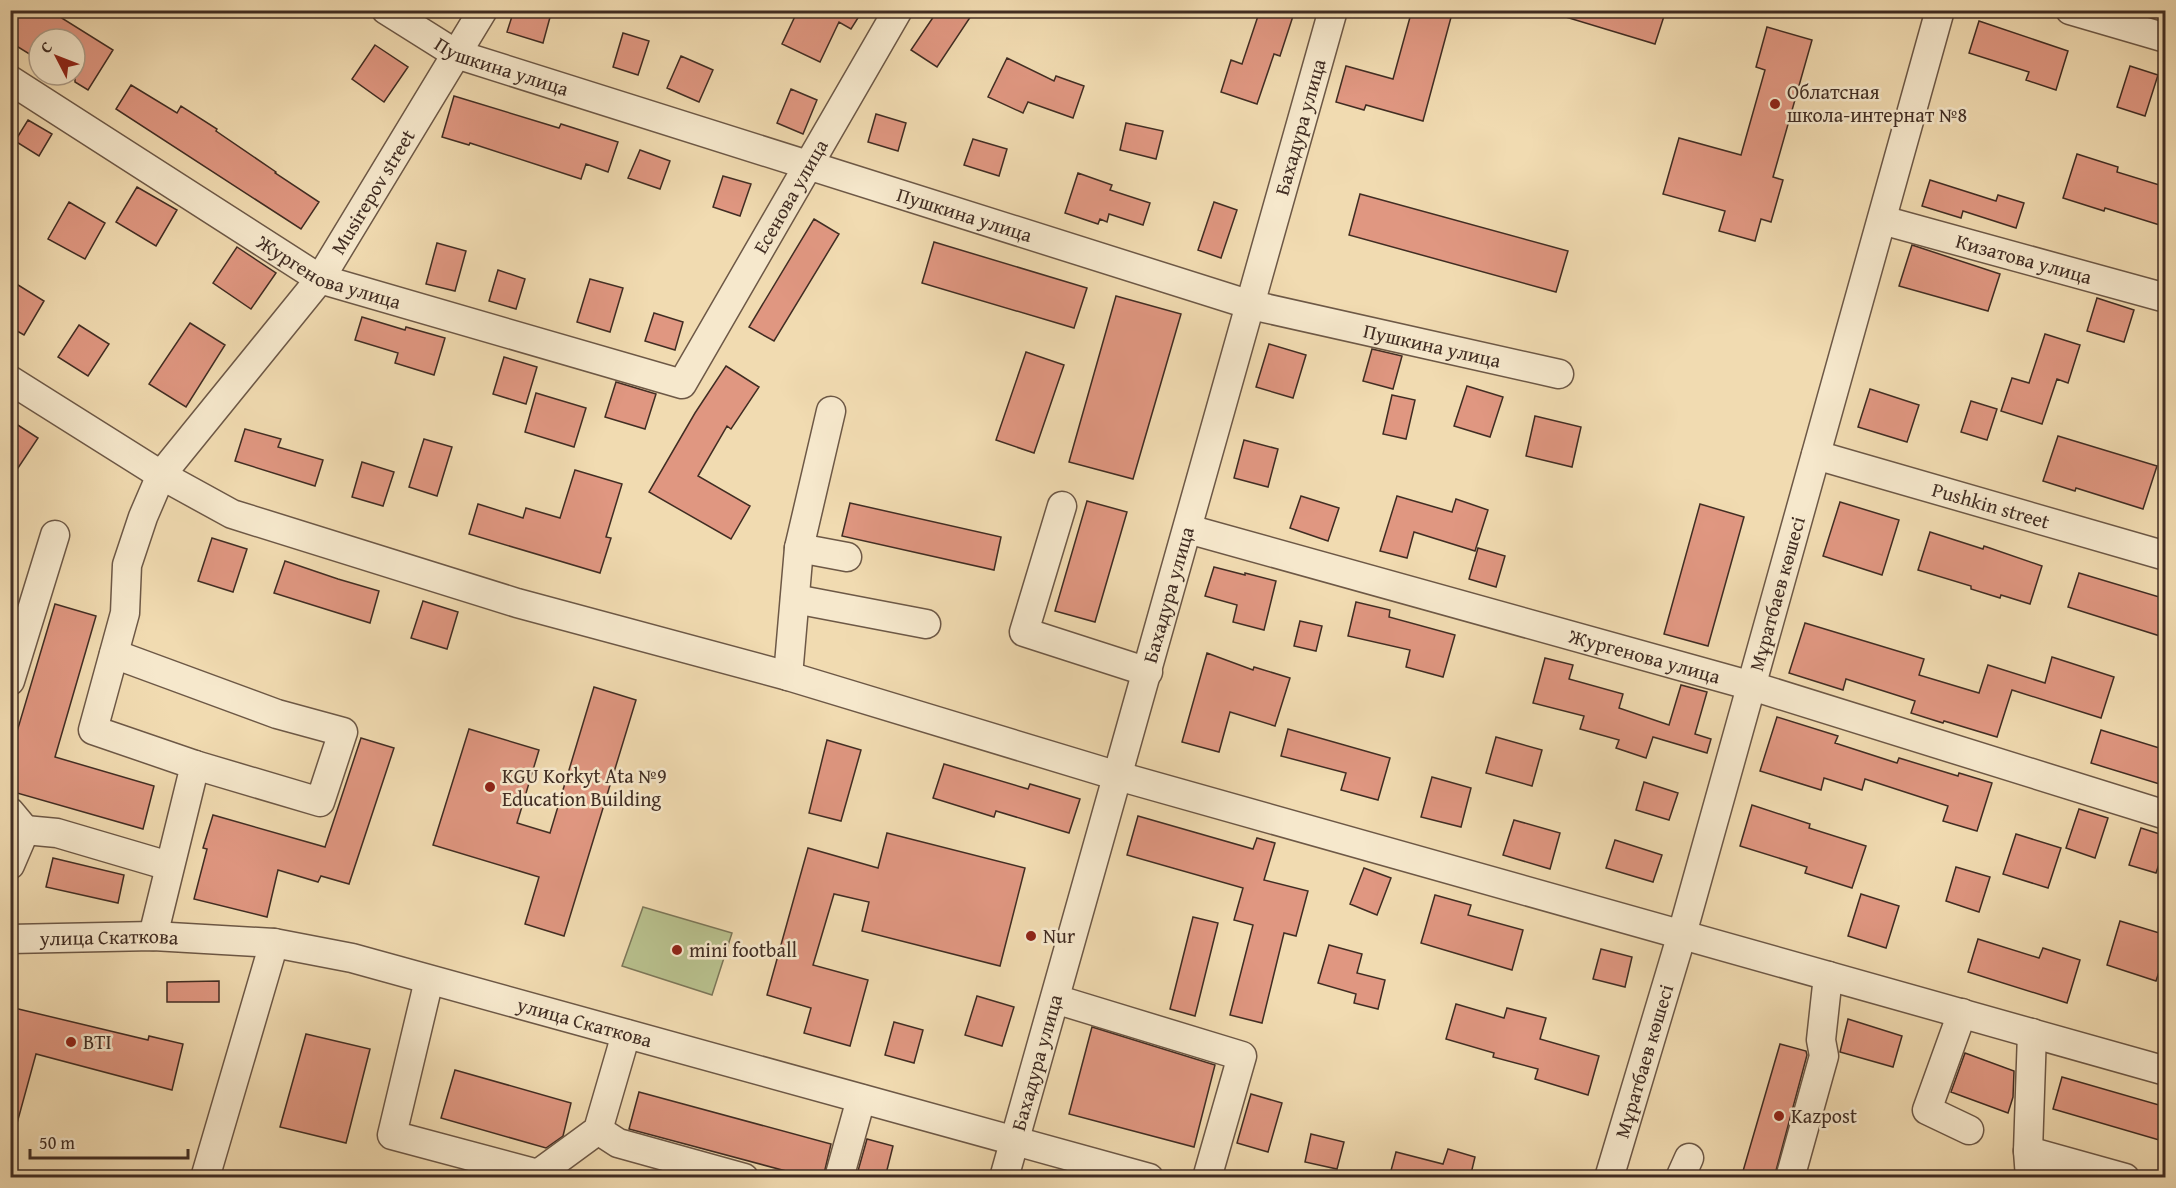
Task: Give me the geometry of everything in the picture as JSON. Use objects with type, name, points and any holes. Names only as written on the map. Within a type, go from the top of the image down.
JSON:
[{"type":"street","name":"Пушкина улица","points":[[386,10],[456,54],[1251,304],[1559,374]]},
{"type":"street","name":"Musirepov street","points":[[195,765],[93,730],[125,612],[127,565],[143,517],[161,475],[320,279],[483,10]]},
{"type":"street","name":"Есенова улица","points":[[682,384],[898,10]]},
{"type":"street","name":"Бахадура улица","points":[[1004,1178],[1333,10]]},
{"type":"street","name":"Мұратбаев көшесі","points":[[1609,1178],[1682,934],[1940,10]]},
{"type":"street","points":[[2070,10],[2166,38]]},
{"type":"street","name":"Жургенова улица","points":[[10,80],[320,279],[682,384]]},
{"type":"street","name":"Кизатова улица","points":[[1882,219],[2166,298]]},
{"type":"street","points":[[10,380],[161,475],[232,514],[517,603],[788,676],[1118,776],[2166,1071]]},
{"type":"street","points":[[788,676],[800,548],[831,411]]},
{"type":"street","name":"Pushkin street","points":[[1816,455],[2166,556]]},
{"type":"street","points":[[1062,506],[1024,632],[1148,672]]},
{"type":"street","name":"Жургенова улица","points":[[1188,529],[1752,686],[2166,815]]},
{"type":"street","points":[[10,681],[55,535]]},
{"type":"street","points":[[800,548],[847,557]]},
{"type":"street","points":[[795,599],[926,624]]},
{"type":"street","points":[[114,654],[258,707],[343,732],[320,802],[195,765],[153,936]]},
{"type":"street","points":[[10,866],[18,821],[169,866]]},
{"type":"street","name":"улица Скаткова","points":[[10,939],[153,936],[274,943],[352,958],[1149,1178]]},
{"type":"street","points":[[205,1178],[274,943]]},
{"type":"street","points":[[1790,1178],[1824,1056],[1821,1040],[1828,976]]},
{"type":"street","points":[[429,980],[392,1135],[538,1174],[598,1130],[626,1034]]},
{"type":"street","points":[[1055,999],[1242,1056],[1207,1178]]},
{"type":"street","points":[[1962,1013],[1927,1110],[1969,1130]]},
{"type":"street","points":[[2032,1033],[2029,1164],[2125,1178]]},
{"type":"street","points":[[839,1178],[861,1099]]},
{"type":"street","points":[[598,1130],[618,1143],[744,1178]]},
{"type":"green space","name":"mini football","points":[[643,907],[732,933],[712,995],[622,966]]},
{"type":"building","points":[[23,10],[49,10],[76,27],[27,27],[27,53],[10,42],[10,30]]},
{"type":"building","points":[[514,10],[552,10],[543,43],[507,32]]},
{"type":"building","points":[[798,10],[863,10],[851,29],[839,22],[820,62],[782,44]]},
{"type":"building","points":[[938,10],[975,10],[937,67],[911,50]]},
{"type":"building","points":[[1260,10],[1295,10],[1280,56],[1274,54],[1257,104],[1221,92],[1231,60],[1242,64]]},
{"type":"building","points":[[1412,10],[1453,10],[1423,121],[1366,105],[1364,110],[1336,102],[1346,66],[1393,79]]},
{"type":"building","points":[[1560,10],[1666,10],[1655,44],[1559,15]]},
{"type":"building","points":[[1979,21],[2068,51],[2056,90],[2026,80],[2029,72],[1969,53]]},
{"type":"building","name":"Облатсная школа-интернат №8","points":[[1767,27],[1812,40],[1773,177],[1783,180],[1771,222],[1761,219],[1755,241],[1719,231],[1725,211],[1663,194],[1679,138],[1741,155],[1765,70],[1756,67]]},
{"type":"building","points":[[623,33],[649,41],[638,75],[613,67]]},
{"type":"building","points":[[87,34],[113,50],[88,90],[83,87],[87,87]]},
{"type":"building","points":[[375,45],[408,67],[384,102],[352,79]]},
{"type":"building","points":[[681,56],[713,70],[699,102],[667,88]]},
{"type":"building","points":[[1007,58],[1054,81],[1056,76],[1084,86],[1073,118],[1028,102],[1023,113],[988,97]]},
{"type":"building","points":[[2130,66],[2158,75],[2145,116],[2117,107]]},
{"type":"building","points":[[131,85],[177,113],[181,106],[319,202],[301,229],[116,109]]},
{"type":"building","points":[[791,89],[817,100],[803,134],[777,123]]},
{"type":"building","points":[[454,96],[559,128],[561,124],[618,142],[608,172],[586,164],[581,179],[470,143],[469,145],[442,137]]},
{"type":"building","points":[[876,114],[906,123],[898,151],[868,142]]},
{"type":"building","points":[[28,120],[52,134],[39,156],[15,141]]},
{"type":"building","points":[[1126,123],[1163,131],[1156,159],[1120,150]]},
{"type":"building","points":[[973,139],[1007,149],[999,176],[964,165]]},
{"type":"building","points":[[640,150],[670,161],[660,189],[628,178]]},
{"type":"building","points":[[2077,154],[2118,167],[2117,172],[2166,187],[2166,227],[2063,198]]},
{"type":"building","points":[[1078,173],[1112,185],[1110,190],[1150,203],[1143,225],[1109,214],[1107,222],[1100,219],[1098,224],[1065,213]]},
{"type":"building","points":[[723,176],[751,184],[740,216],[713,207]]},
{"type":"building","points":[[1930,180],[1996,201],[1998,195],[2024,203],[2016,228],[1963,211],[1961,218],[1922,206]]},
{"type":"building","points":[[137,187],[177,210],[156,246],[116,222]]},
{"type":"building","points":[[1360,194],[1568,251],[1556,292],[1349,235]]},
{"type":"building","points":[[69,202],[105,223],[85,259],[48,239]]},
{"type":"building","points":[[1214,202],[1237,210],[1221,258],[1198,250]]},
{"type":"building","points":[[814,219],[839,234],[774,341],[749,327]]},
{"type":"building","points":[[934,242],[1087,288],[1074,328],[922,283]]},
{"type":"building","points":[[437,243],[466,251],[455,291],[426,284]]},
{"type":"building","points":[[1912,245],[2000,274],[1988,311],[1899,286]]},
{"type":"building","points":[[237,247],[276,273],[251,309],[213,283]]},
{"type":"building","points":[[498,270],[525,279],[516,309],[489,301]]},
{"type":"building","points":[[590,279],[623,288],[610,332],[577,322]]},
{"type":"building","points":[[10,280],[44,301],[24,335],[10,327]]},
{"type":"building","points":[[1116,296],[1181,314],[1133,479],[1069,462]]},
{"type":"building","points":[[2097,298],[2134,310],[2124,342],[2087,331]]},
{"type":"building","points":[[654,313],[683,322],[675,350],[645,341]]},
{"type":"building","points":[[362,317],[405,330],[406,327],[445,338],[434,375],[395,363],[398,353],[355,340]]},
{"type":"building","points":[[190,323],[225,345],[186,407],[149,384]]},
{"type":"building","points":[[79,325],[109,344],[88,376],[58,357]]},
{"type":"building","points":[[2045,334],[2080,345],[2068,383],[2057,379],[2042,424],[2001,411],[2012,378],[2029,383]]},
{"type":"building","points":[[1269,344],[1306,355],[1293,398],[1256,387]]},
{"type":"building","points":[[1372,349],[1402,356],[1393,389],[1363,381]]},
{"type":"building","points":[[1026,352],[1064,365],[1034,453],[996,440]]},
{"type":"building","points":[[504,357],[537,367],[526,404],[493,394]]},
{"type":"building","points":[[726,366],[759,387],[731,429],[727,426],[698,476],[750,506],[731,539],[649,492],[695,413]]},
{"type":"building","points":[[616,382],[656,394],[645,429],[605,417]]},
{"type":"building","points":[[1467,386],[1503,397],[1490,437],[1454,426]]},
{"type":"building","points":[[1870,389],[1919,405],[1907,442],[1858,427]]},
{"type":"building","points":[[536,393],[586,408],[574,447],[525,432]]},
{"type":"building","points":[[1392,395],[1415,400],[1406,439],[1383,434]]},
{"type":"building","points":[[1971,401],[1997,409],[1987,440],[1961,432]]},
{"type":"building","points":[[1535,416],[1581,427],[1572,467],[1526,456]]},
{"type":"building","points":[[10,420],[38,438],[10,480]]},
{"type":"building","points":[[245,429],[281,439],[278,447],[323,460],[315,486],[235,461]]},
{"type":"building","points":[[2058,436],[2157,466],[2143,509],[2076,488],[2075,491],[2043,481]]},
{"type":"building","points":[[424,439],[452,447],[437,496],[409,487]]},
{"type":"building","points":[[1244,440],[1278,449],[1268,487],[1234,478]]},
{"type":"building","points":[[362,462],[394,472],[383,506],[352,497]]},
{"type":"building","points":[[575,470],[622,484],[606,537],[611,538],[600,573],[469,534],[478,504],[523,518],[526,508],[560,518]]},
{"type":"building","points":[[1301,496],[1339,508],[1328,541],[1290,528]]},
{"type":"building","points":[[1397,496],[1452,512],[1456,499],[1488,510],[1475,551],[1414,532],[1407,558],[1380,551]]},
{"type":"building","points":[[1087,501],[1127,512],[1095,622],[1055,611]]},
{"type":"building","points":[[1840,502],[1899,520],[1882,575],[1823,556]]},
{"type":"building","points":[[850,503],[1001,537],[994,570],[842,536]]},
{"type":"building","points":[[1700,504],[1744,517],[1708,646],[1664,634]]},
{"type":"building","points":[[1930,532],[1983,549],[1984,546],[2042,566],[2030,604],[2001,595],[2000,598],[1971,589],[1971,586],[1918,570]]},
{"type":"building","points":[[212,538],[247,549],[233,592],[198,581]]},
{"type":"building","points":[[1478,548],[1505,556],[1496,587],[1469,579]]},
{"type":"building","points":[[285,561],[379,591],[370,623],[274,593]]},
{"type":"building","points":[[1214,567],[1276,581],[1264,630],[1233,622],[1237,605],[1205,596]]},
{"type":"building","points":[[2079,573],[2166,599],[2166,620],[2160,636],[2068,607]]},
{"type":"building","points":[[423,601],[458,612],[447,649],[411,638]]},
{"type":"building","points":[[1356,602],[1390,610],[1389,617],[1455,635],[1443,677],[1406,667],[1410,650],[1348,636]]},
{"type":"building","points":[[55,604],[96,616],[55,757],[154,786],[143,829],[10,791],[10,755]]},
{"type":"building","points":[[1300,621],[1322,626],[1316,651],[1294,646]]},
{"type":"building","points":[[1805,623],[1924,659],[1919,675],[1979,693],[1988,665],[2045,683],[2052,657],[2114,677],[2101,718],[2012,690],[1997,737],[1911,713],[1915,701],[1846,679],[1843,690],[1789,673]]},
{"type":"building","points":[[1207,653],[1253,670],[1254,667],[1290,678],[1275,726],[1230,712],[1219,752],[1182,742]]},
{"type":"building","points":[[1545,658],[1573,665],[1569,679],[1623,694],[1619,708],[1669,725],[1681,685],[1707,692],[1695,734],[1711,739],[1707,753],[1653,737],[1646,758],[1616,748],[1619,740],[1580,729],[1584,716],[1533,703]]},
{"type":"building","name":"KGU Korkyt Ata №9 Education Building","points":[[594,687],[636,700],[564,936],[525,924],[539,877],[433,845],[469,729],[539,750],[517,823],[550,833]]},
{"type":"building","points":[[1777,717],[1838,736],[1835,743],[1897,763],[1899,758],[1958,776],[1959,773],[1992,783],[1977,831],[1943,821],[1948,806],[1865,779],[1862,790],[1824,778],[1821,790],[1760,771]]},
{"type":"building","points":[[1288,729],[1390,758],[1378,800],[1341,790],[1346,773],[1281,756]]},
{"type":"building","points":[[2101,730],[2166,750],[2166,786],[2091,763]]},
{"type":"building","points":[[1496,737],[1542,750],[1532,786],[1486,773]]},
{"type":"building","points":[[361,738],[394,748],[349,884],[321,876],[318,882],[278,870],[267,917],[194,899],[207,849],[203,848],[213,815],[325,847]]},
{"type":"building","points":[[827,740],[861,750],[841,821],[809,813]]},
{"type":"building","points":[[944,764],[1028,789],[1030,784],[1080,799],[1069,833],[996,811],[994,817],[933,798]]},
{"type":"building","points":[[1432,777],[1471,788],[1461,827],[1421,817]]},
{"type":"building","points":[[1644,782],[1678,793],[1669,820],[1636,810]]},
{"type":"building","points":[[1752,805],[1810,824],[1809,828],[1866,846],[1852,888],[1805,873],[1807,867],[1740,846]]},
{"type":"building","points":[[2079,809],[2108,818],[2095,858],[2066,848]]},
{"type":"building","points":[[1138,816],[1253,849],[1257,838],[1275,843],[1264,880],[1308,891],[1296,936],[1284,933],[1262,1023],[1230,1015],[1253,925],[1234,920],[1243,888],[1127,855]]},
{"type":"building","points":[[1514,820],[1560,833],[1550,869],[1503,855]]},
{"type":"building","points":[[2141,828],[2166,836],[2166,844],[2156,873],[2129,865]]},
{"type":"building","points":[[887,833],[1025,868],[1000,966],[862,931],[869,902],[834,894],[813,965],[868,980],[850,1046],[804,1033],[811,1008],[767,995],[808,848],[878,868]]},
{"type":"building","points":[[2016,834],[2061,848],[2048,888],[2003,874]]},
{"type":"building","points":[[1615,840],[1662,855],[1653,882],[1606,868]]},
{"type":"building","points":[[53,858],[124,875],[118,903],[46,887]]},
{"type":"building","points":[[1956,867],[1990,877],[1979,912],[1946,901]]},
{"type":"building","points":[[1364,868],[1391,878],[1377,915],[1350,904]]},
{"type":"building","points":[[1861,894],[1899,906],[1886,948],[1848,936]]},
{"type":"building","points":[[1435,895],[1471,905],[1468,915],[1523,930],[1512,970],[1421,943]]},
{"type":"building","points":[[1193,917],[1218,923],[1195,1016],[1170,1009]]},
{"type":"building","points":[[2120,921],[2166,935],[2166,974],[2159,972],[2156,981],[2107,965]]},
{"type":"building","points":[[1978,939],[2039,958],[2043,948],[2080,960],[2067,1003],[1968,972]]},
{"type":"building","points":[[1329,945],[1362,954],[1357,973],[1385,980],[1378,1009],[1354,1003],[1356,994],[1318,983]]},
{"type":"building","points":[[1601,949],[1632,957],[1625,987],[1593,979]]},
{"type":"building","points":[[219,981],[219,1002],[167,1002],[167,982]]},
{"type":"building","points":[[977,996],[1014,1007],[1002,1046],[965,1035]]},
{"type":"building","points":[[1456,1004],[1504,1018],[1507,1008],[1546,1018],[1540,1039],[1599,1056],[1588,1095],[1535,1079],[1538,1069],[1493,1057],[1494,1053],[1446,1039]]},
{"type":"building","points":[[10,1007],[148,1040],[149,1036],[183,1044],[172,1090],[36,1054],[16,1127],[10,1126]]},
{"type":"building","points":[[1848,1019],[1902,1036],[1893,1067],[1840,1052]]},
{"type":"building","points":[[894,1022],[923,1030],[914,1063],[885,1055]]},
{"type":"building","points":[[1092,1027],[1215,1065],[1194,1147],[1069,1114]]},
{"type":"building","points":[[306,1034],[370,1049],[346,1143],[280,1127]]},
{"type":"building","name":"Kazpost","points":[[1780,1044],[1806,1051],[1807,1055],[1774,1178],[1741,1178]]},
{"type":"building","points":[[1965,1053],[2014,1071],[2013,1097],[2008,1113],[1951,1092]]},
{"type":"building","points":[[455,1070],[571,1103],[563,1136],[546,1148],[441,1118]]},
{"type":"building","points":[[2062,1077],[2166,1107],[2166,1142],[2053,1109]]},
{"type":"building","points":[[639,1092],[831,1144],[823,1178],[812,1178],[629,1129]]},
{"type":"building","points":[[1251,1094],[1282,1103],[1268,1152],[1237,1143]]},
{"type":"building","points":[[1311,1134],[1344,1142],[1337,1169],[1305,1162]]},
{"type":"building","points":[[867,1139],[893,1146],[885,1178],[856,1178]]},
{"type":"building","points":[[1448,1149],[1475,1157],[1470,1178],[1389,1178],[1396,1152],[1443,1164]]},
{"type":"place","name":"Облатсная школа-интернат №8","points":[[1775,104]]},
{"type":"place","name":"KGU Korkyt Ata №9 Education Building","points":[[490,787]]},
{"type":"place","name":"Nur","points":[[1031,936]]},
{"type":"place","name":"mini football","points":[[677,950]]},
{"type":"place","name":"BTI","points":[[71,1042]]},
{"type":"place","name":"Kazpost","points":[[1779,1116]]}]
